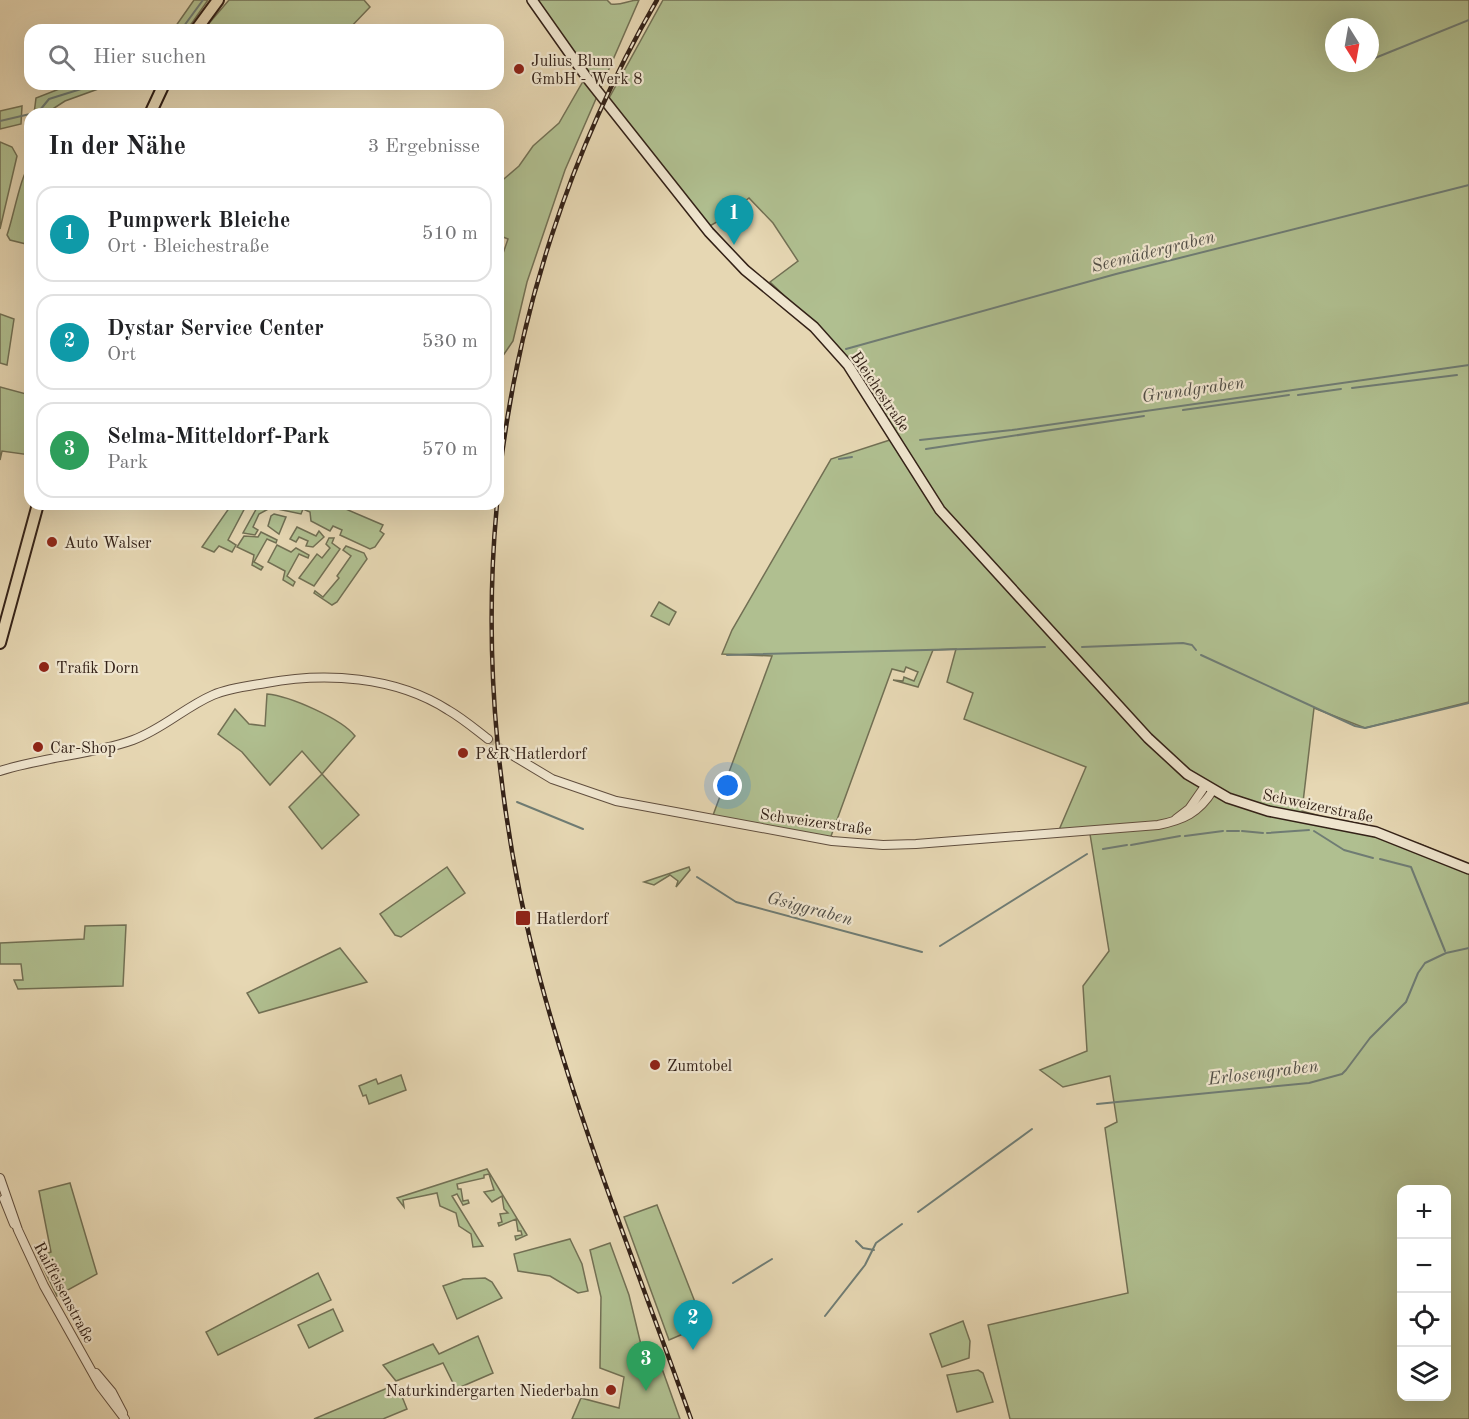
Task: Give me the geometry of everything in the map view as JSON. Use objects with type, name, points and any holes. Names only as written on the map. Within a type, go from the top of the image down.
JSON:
[{"type":"main road","points":[[200,24],[218,0]]},
{"type":"main road","name":"Bleichestraße","points":[[532,0],[587,78],[709,232],[745,270],[814,327],[848,365],[940,510],[978,555],[1149,738],[1187,774],[1209,788]]},
{"type":"main road","points":[[153,108],[161,90]]},
{"type":"main road","points":[[0,643],[36,510]]},
{"type":"main road","name":"Schweizerstraße","points":[[1209,788],[1268,811],[1376,832],[1469,869]]},
{"type":"street","points":[[0,771],[39,760],[129,741],[149,734],[193,705],[220,692],[303,676],[365,681],[405,691],[446,708],[488,739]]},
{"type":"street","name":"Schweizerstraße","points":[[507,752],[552,779],[616,801],[832,842],[883,845],[1169,823],[1189,809],[1209,788]]},
{"type":"street","name":"Raiffeisenstraße","points":[[0,1178],[7,1212],[44,1286],[100,1386],[125,1419]]},
{"type":"green space","points":[[194,0],[208,0],[191,24],[177,24]]},
{"type":"green space","points":[[229,0],[364,0],[370,7],[354,24],[208,24]]},
{"type":"green space","points":[[535,0],[607,0],[611,4],[622,4],[639,0],[565,170],[527,282],[513,341],[504,354],[504,251],[508,239],[504,237],[504,179],[519,166],[533,146],[559,123],[586,76]]},
{"type":"green space","points":[[663,0],[1469,0],[1469,702],[1365,728],[1314,708],[1302,811],[1420,844],[1469,865],[1469,1419],[1010,1419],[988,1325],[1128,1293],[1105,1128],[1117,1122],[1110,1076],[1063,1087],[1040,1070],[1087,1051],[1083,986],[1109,951],[1089,828],[1059,830],[1086,767],[964,719],[973,693],[947,682],[956,649],[933,650],[918,687],[893,680],[903,681],[904,677],[914,681],[918,672],[906,667],[904,672],[892,669],[830,839],[712,818],[772,656],[722,654],[732,630],[831,459],[899,437],[862,377],[842,351],[770,282],[798,261],[773,223],[749,198],[724,218],[708,227],[608,100]]},
{"type":"green space","points":[[57,90],[95,90],[65,101],[54,108],[35,108],[36,98]]},
{"type":"green space","points":[[22,106],[21,124],[0,129],[0,111]]},
{"type":"green space","points":[[0,142],[12,147],[17,156],[0,229]]},
{"type":"green space","points":[[24,177],[24,244],[10,240],[7,235]]},
{"type":"green space","points":[[0,314],[14,319],[7,365],[0,363]]},
{"type":"green space","points":[[0,387],[24,393],[24,454],[2,451],[0,460]]},
{"type":"green space","points":[[228,510],[244,510],[228,540],[236,545],[232,552],[219,546],[214,552],[202,547]]},
{"type":"green space","points":[[256,510],[266,510],[259,514],[253,527],[258,530],[255,535],[243,533]]},
{"type":"green space","points":[[282,510],[303,510],[301,514]]},
{"type":"green space","points":[[305,510],[348,510],[383,525],[380,531],[384,534],[375,547],[370,549],[340,535],[342,530],[333,526],[330,531],[311,521],[310,512]]},
{"type":"green space","points":[[274,514],[286,517],[279,534],[268,526]]},
{"type":"green space","points":[[297,527],[316,536],[319,531],[324,537],[313,547],[306,546],[308,541],[299,537],[296,542],[290,539]]},
{"type":"green space","points":[[261,532],[277,540],[276,543],[267,539],[254,562],[263,567],[261,570],[252,565],[254,555],[237,547],[244,536],[258,537]]},
{"type":"green space","points":[[329,538],[334,538],[332,543],[340,549],[314,586],[299,578],[317,554],[322,558],[330,548],[326,544]]},
{"type":"green space","points":[[277,545],[291,552],[296,548],[309,555],[308,558],[299,554],[287,576],[295,582],[293,586],[283,580],[285,571],[268,562]]},
{"type":"green space","points":[[346,546],[364,553],[367,559],[337,602],[332,605],[314,593],[315,591],[323,597],[339,578],[337,576],[351,556],[343,550]]},
{"type":"green space","points":[[659,602],[676,612],[669,625],[651,616]]},
{"type":"green space","points":[[267,694],[315,709],[348,729],[355,736],[322,774],[302,751],[270,785],[242,752],[218,734],[235,709],[249,724],[265,726]]},
{"type":"green space","points":[[322,774],[359,815],[322,849],[289,807]]},
{"type":"green space","points":[[447,867],[465,893],[401,937],[395,935],[380,914]]},
{"type":"green space","points":[[689,867],[690,870],[676,887],[678,881],[670,875],[654,885],[644,882]]},
{"type":"green space","points":[[126,925],[123,986],[18,989],[14,980],[23,980],[21,964],[0,964],[0,943],[84,939],[85,926]]},
{"type":"green space","points":[[340,948],[367,982],[259,1013],[247,993]]},
{"type":"green space","points":[[401,1075],[406,1090],[369,1104],[359,1086],[376,1079],[378,1084]]},
{"type":"green space","points":[[487,1169],[527,1235],[516,1240],[515,1236],[522,1235],[521,1231],[518,1231],[516,1219],[499,1226],[498,1223],[502,1222],[500,1214],[508,1213],[504,1209],[502,1196],[492,1202],[484,1192],[494,1190],[489,1174],[484,1175],[484,1178],[457,1184],[458,1189],[461,1189],[463,1201],[468,1200],[469,1203],[463,1205],[457,1194],[452,1196],[483,1246],[473,1247],[471,1234],[459,1226],[456,1213],[440,1206],[437,1193],[403,1200],[404,1207],[397,1198]]},
{"type":"green space","points":[[70,1183],[97,1274],[57,1296],[38,1257],[51,1252],[39,1191]]},
{"type":"green space","points":[[657,1205],[704,1325],[669,1340],[624,1217]]},
{"type":"green space","points":[[570,1239],[582,1264],[588,1291],[578,1293],[550,1276],[518,1271],[514,1254]]},
{"type":"green space","points":[[610,1243],[629,1295],[642,1349],[655,1349],[680,1419],[572,1419],[581,1398],[619,1408],[624,1377],[600,1368],[601,1297],[590,1250]]},
{"type":"green space","points":[[318,1273],[331,1300],[218,1355],[206,1332]]},
{"type":"green space","points":[[485,1278],[492,1282],[502,1298],[457,1319],[443,1286],[463,1279]]},
{"type":"green space","points":[[333,1309],[343,1331],[309,1348],[298,1325]]},
{"type":"green space","points":[[963,1321],[970,1341],[969,1358],[942,1367],[930,1334]]},
{"type":"green space","points":[[478,1336],[493,1373],[456,1389],[443,1363],[396,1381],[383,1365],[433,1344],[439,1354]]},
{"type":"green space","points":[[978,1370],[983,1373],[993,1402],[957,1412],[947,1375]]},
{"type":"green space","points":[[397,1384],[407,1409],[383,1419],[314,1419]]},
{"type":"waterway","points":[[185,24],[203,0]]},
{"type":"waterway","points":[[1379,56],[1469,20]]},
{"type":"waterway","points":[[42,108],[49,99],[78,90]]},
{"type":"waterway","points":[[0,121],[24,115]]},
{"type":"waterway","name":"Seemädergraben","points":[[846,349],[1116,274],[1469,185]]},
{"type":"waterway","name":"Grundgraben","points":[[920,440],[1012,430],[1469,365]]},
{"type":"waterway","name":"Grundgraben","points":[[1352,388],[1457,375]]},
{"type":"waterway","name":"Grundgraben","points":[[1298,395],[1341,389]]},
{"type":"waterway","name":"Grundgraben","points":[[1183,410],[1289,395]]},
{"type":"waterway","name":"Grundgraben","points":[[926,449],[1144,416]]},
{"type":"waterway","name":"Grundgraben","points":[[839,459],[852,457]]},
{"type":"waterway","points":[[1082,647],[1183,643],[1192,645],[1196,650]]},
{"type":"waterway","points":[[727,655],[1045,647]]},
{"type":"waterway","points":[[1201,655],[1355,726],[1365,728],[1469,703]]},
{"type":"waterway","name":"Gsiggraben","points":[[517,802],[583,829]]},
{"type":"waterway","name":"Gsiggraben","points":[[1267,833],[1309,830]]},
{"type":"waterway","name":"Gsiggraben","points":[[1185,836],[1223,831]]},
{"type":"waterway","name":"Gsiggraben","points":[[1227,831],[1239,831]]},
{"type":"waterway","name":"Gsiggraben","points":[[1242,831],[1263,833]]},
{"type":"waterway","name":"Gsiggraben","points":[[1314,831],[1344,850],[1373,858]]},
{"type":"waterway","name":"Gsiggraben","points":[[1131,845],[1180,836]]},
{"type":"waterway","name":"Gsiggraben","points":[[1103,849],[1127,845]]},
{"type":"waterway","name":"Gsiggraben","points":[[940,946],[1087,854]]},
{"type":"waterway","name":"Gsiggraben","points":[[1380,859],[1411,867],[1445,951]]},
{"type":"waterway","name":"Gsiggraben","points":[[697,877],[736,902],[922,952]]},
{"type":"waterway","name":"Erlosengraben","points":[[1097,1104],[1309,1083],[1342,1074],[1370,1038],[1406,1002],[1418,973],[1425,963],[1446,953],[1469,948]]},
{"type":"waterway","name":"Erlosengraben","points":[[918,1212],[1032,1129]]},
{"type":"waterway","name":"Erlosengraben","points":[[825,1316],[865,1265],[876,1243],[902,1224]]},
{"type":"waterway","points":[[856,1241],[863,1248],[874,1250]]},
{"type":"waterway","points":[[733,1283],[772,1259]]},
{"type":"tunnel","points":[[488,739],[507,752]]},
{"type":"railway","points":[[504,440],[518,360],[533,298],[573,175],[598,115],[657,0]]},
{"type":"railway","points":[[497,510],[492,623],[497,743],[504,803],[526,921],[540,979],[573,1090],[691,1419]]},
{"type":"place","name":"Julius Blum GmbH - Werk 8","points":[[519,69]]},
{"type":"place","name":"Pumpwerk Bleiche","points":[[734,245]]},
{"type":"place","name":"Auto Walser","points":[[52,542]]},
{"type":"place","name":"Trafik Dorn","points":[[44,667]]},
{"type":"place","name":"Car-Shop","points":[[38,747]]},
{"type":"place","name":"P&R Hatlerdorf","points":[[463,753]]},
{"type":"place","name":"Hatlerdorf","points":[[523,918]]},
{"type":"place","name":"Zumtobel","points":[[655,1065]]},
{"type":"place","name":"Dystar Service Center","points":[[693,1350]]},
{"type":"place","name":"Naturkindergarten Niederbahn","points":[[611,1390]]},
{"type":"place","name":"Selma-Mitteldorf-Park","points":[[646,1391]]}]
